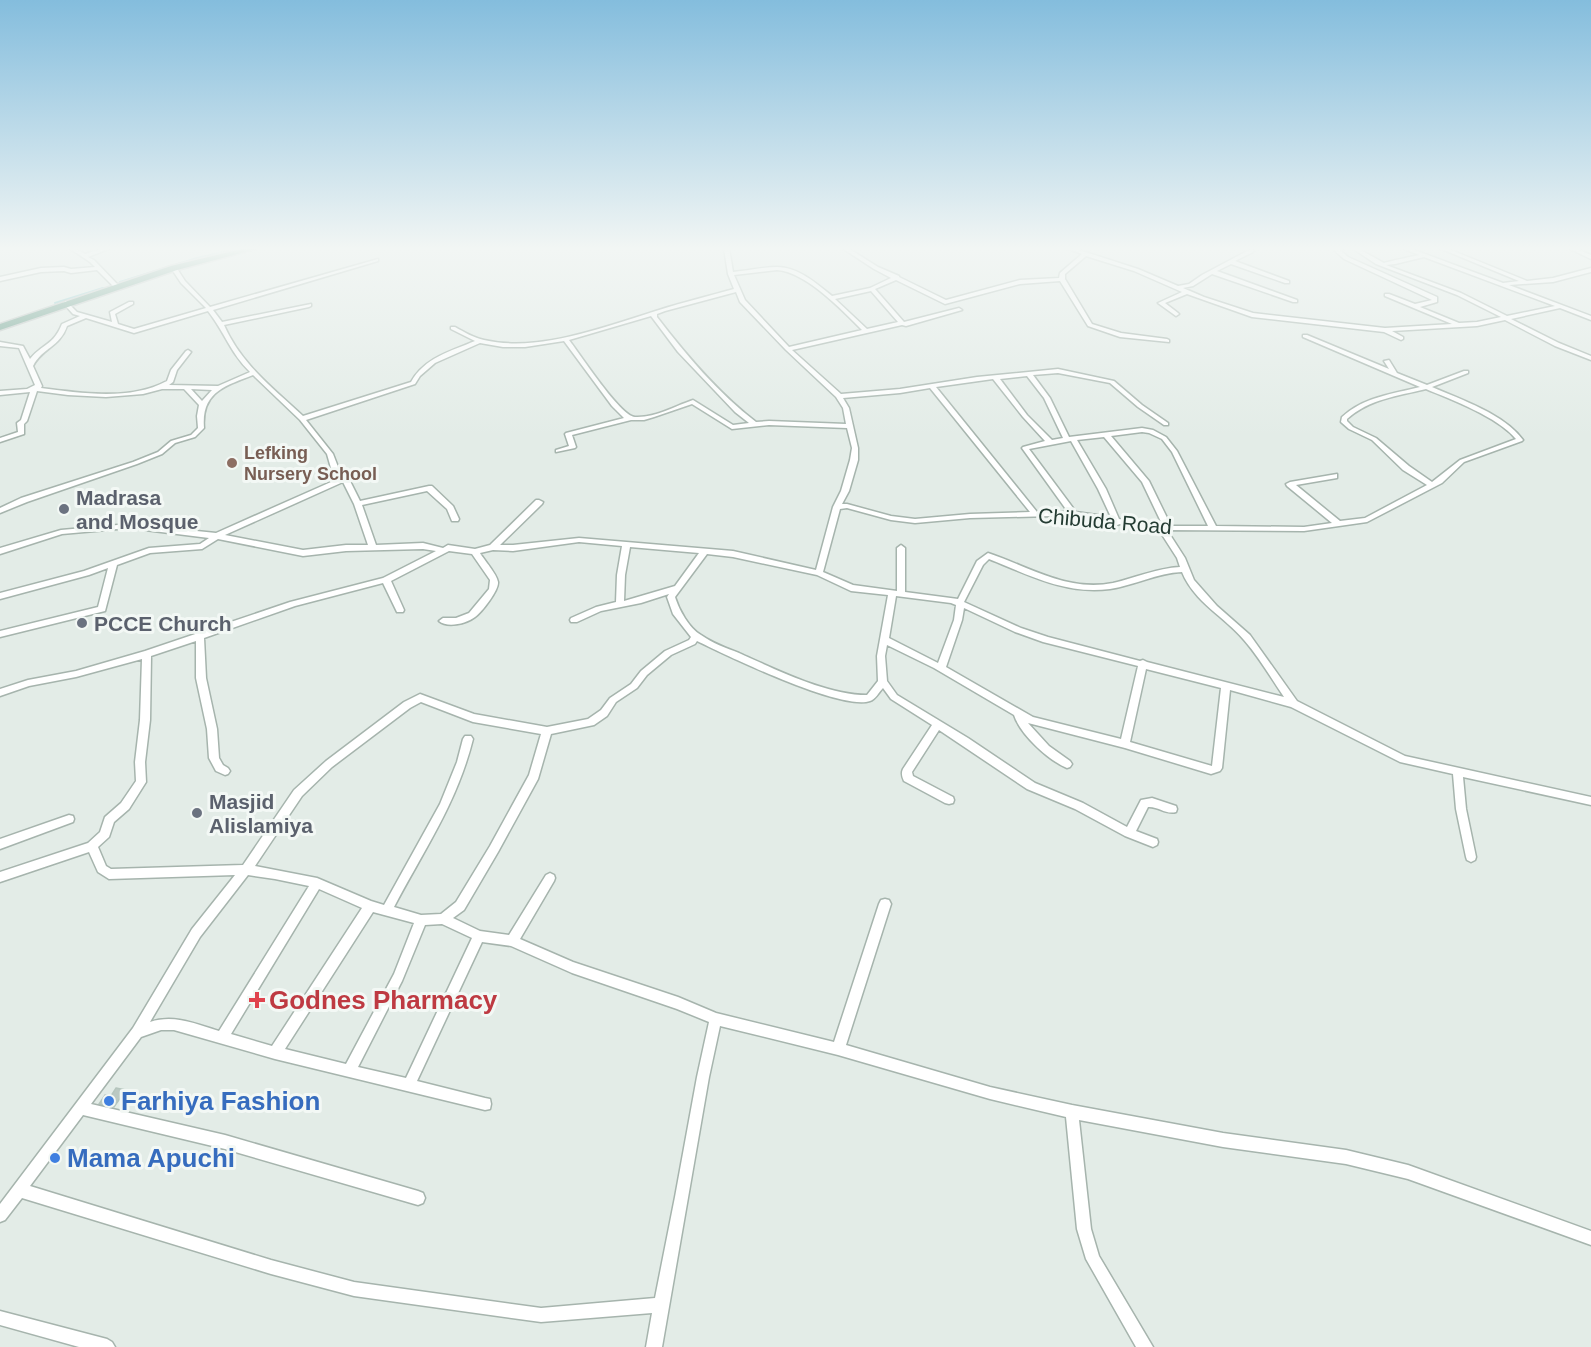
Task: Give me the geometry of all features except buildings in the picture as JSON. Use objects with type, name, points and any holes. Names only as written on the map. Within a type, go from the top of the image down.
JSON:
[{"type":"main road","points":[[1,325],[43,311]]},
{"type":"street","points":[[73,311],[134,331],[203,311]]},
{"type":"street","points":[[116,311],[112,313],[116,326]]},
{"type":"street","points":[[210,311],[221,324],[228,340],[253,373],[302,418],[330,454],[335,468],[345,479],[358,504],[373,548]]},
{"type":"street","points":[[221,324],[279,311]]},
{"type":"street","points":[[453,328],[480,341],[523,345],[565,338],[665,311]]},
{"type":"street","points":[[751,311],[839,396],[846,408],[855,448],[854,460],[845,491],[837,507],[819,573]]},
{"type":"street","points":[[844,311],[866,331]]},
{"type":"street","points":[[891,311],[902,323]]},
{"type":"street","points":[[788,349],[902,323],[924,321],[956,311]]},
{"type":"street","points":[[1081,311],[1090,325],[1096,328],[1120,335],[1167,340]]},
{"type":"street","points":[[1172,311],[1176,314]]},
{"type":"street","points":[[1241,311],[1252,315],[1385,330],[1462,326],[1542,311]]},
{"type":"street","points":[[1426,311],[1462,326]]},
{"type":"street","points":[[1491,311],[1555,344],[1591,358]]},
{"type":"street","points":[[1570,311],[1591,318]]},
{"type":"street","points":[[654,314],[665,334],[680,351],[737,411],[754,424]]},
{"type":"street","points":[[30,365],[37,354],[58,339],[64,325],[86,316]]},
{"type":"street","points":[[1385,330],[1401,338]]},
{"type":"street","points":[[1305,336],[1426,388]]},
{"type":"street","points":[[565,338],[614,405],[621,413],[631,418]]},
{"type":"street","points":[[302,418],[413,383],[415,377],[429,365],[480,341]]},
{"type":"street","points":[[0,344],[21,347],[38,382],[24,421],[20,423],[22,434],[0,440]]},
{"type":"street","points":[[164,387],[170,382],[174,370],[188,352]]},
{"type":"street","points":[[1387,361],[1395,374]]},
{"type":"street","points":[[839,396],[1058,371],[1112,381],[1140,406],[1166,424]]},
{"type":"street","points":[[1431,484],[1406,468],[1374,439],[1344,422],[1349,413],[1369,403],[1426,388],[1466,372]]},
{"type":"street","points":[[0,511],[24,500],[135,463],[160,453],[173,442],[193,436],[201,428],[198,417],[201,405],[218,388],[253,373]]},
{"type":"street","points":[[1029,375],[1051,405],[1070,440],[1102,489],[1117,523]]},
{"type":"street","points":[[995,377],[1025,416],[1050,442]]},
{"type":"street","points":[[0,393],[36,389],[109,395],[164,387],[218,388]]},
{"type":"street","points":[[185,387],[201,405]]},
{"type":"street","points":[[932,387],[1035,514]]},
{"type":"street","name":"Chibuda Road","points":[[837,507],[847,506],[891,518],[915,521],[1074,514],[1117,523],[1165,528],[1291,530],[1367,520],[1439,481],[1462,461],[1520,440],[1520,437],[1484,413],[1426,388]]},
{"type":"street","points":[[558,451],[573,447],[568,436],[572,433],[657,414],[693,402],[732,427],[754,424],[850,426]]},
{"type":"street","points":[[1074,514],[1025,451],[1028,447],[1142,430],[1151,431],[1164,438],[1192,484],[1213,528]]},
{"type":"street","points":[[1106,435],[1145,481],[1190,581],[1247,637],[1294,704]]},
{"type":"street","points":[[1334,476],[1290,484],[1338,524]]},
{"type":"street","points":[[0,596],[155,550],[202,546],[217,536],[345,479]]},
{"type":"street","points":[[358,504],[429,488],[450,508],[455,519]]},
{"type":"street","points":[[493,547],[539,502]]},
{"type":"street","points":[[0,551],[60,532],[105,526],[161,528],[217,536],[303,553],[423,546],[442,550]]},
{"type":"street","points":[[0,693],[28,683],[76,674],[147,654],[304,601],[386,580],[442,550],[454,548],[474,552],[493,547],[513,548],[579,540],[749,556],[819,573],[851,588],[937,597],[960,602],[1037,637],[1294,704],[1403,759],[1591,801]]},
{"type":"street","points":[[620,605],[621,575],[626,545]]},
{"type":"street","points":[[901,548],[896,594],[883,639],[881,656],[883,682],[894,697],[1031,786],[1079,806],[1129,833],[1153,842]]},
{"type":"street","points":[[705,551],[671,597],[676,612],[696,637],[801,682],[854,699],[870,698],[883,682]]},
{"type":"street","points":[[443,621],[458,621],[472,615],[493,590],[495,585],[492,576],[474,552]]},
{"type":"street","points":[[941,668],[958,620],[960,602],[980,563],[988,556],[1059,584],[1092,588],[1112,586],[1170,570],[1186,569]]},
{"type":"street","points":[[0,634],[102,609],[113,564]]},
{"type":"street","points":[[386,580],[400,610]]},
{"type":"street","points":[[574,620],[599,609],[666,594],[675,589]]},
{"type":"street","points":[[200,636],[201,678],[212,729],[214,758],[219,768],[225,771]]},
{"type":"street","points":[[0,1215],[137,1032],[196,933],[246,870],[298,793],[329,764],[420,698],[473,718],[547,730],[591,722],[660,660],[696,637]]},
{"type":"street","points":[[883,639],[941,668],[1030,720],[1125,744],[1204,768],[1217,768],[1226,686]]},
{"type":"street","points":[[0,877],[92,846],[105,834],[109,820],[124,806],[141,782],[140,762],[145,720],[147,654]]},
{"type":"street","points":[[1125,744],[1143,663]]},
{"type":"street","points":[[1017,714],[1034,740],[1046,751],[1067,764]]},
{"type":"street","points":[[938,724],[907,772],[908,778],[949,800]]},
{"type":"street","points":[[443,919],[459,906],[494,849],[534,776],[547,730]]},
{"type":"street","points":[[387,910],[452,792],[464,759],[468,739]]},
{"type":"street","points":[[1458,772],[1461,808],[1471,857]]},
{"type":"street","points":[[1129,833],[1145,803],[1157,803],[1172,809]]},
{"type":"street","points":[[0,844],[69,819]]},
{"type":"street","points":[[92,846],[102,869],[109,874],[246,870],[317,883],[369,906],[421,920],[443,919],[479,936],[512,941],[572,967],[716,1018],[838,1049],[990,1093],[1072,1112],[1222,1140],[1357,1160],[1408,1172],[1591,1238]]},
{"type":"street","points":[[512,941],[550,878]]},
{"type":"street","points":[[222,1037],[317,883]]},
{"type":"street","points":[[838,1049],[885,904]]},
{"type":"street","points":[[275,1053],[369,906]]},
{"type":"street","points":[[349,1072],[398,977],[421,920]]},
{"type":"street","points":[[409,1085],[479,936]]},
{"type":"street","points":[[654,1347],[707,1050],[716,1018]]},
{"type":"street","points":[[137,1032],[161,1024],[174,1024],[275,1053],[485,1104]]},
{"type":"street","points":[[81,1108],[225,1142],[418,1198]]},
{"type":"street","points":[[1072,1112],[1084,1229],[1093,1259],[1145,1347]]},
{"type":"street","points":[[19,1190],[271,1267],[354,1289],[541,1315],[660,1305]]},
{"type":"street","points":[[0,1318],[107,1347]]},
{"type":"place","name":"Lefking Nursery School","points":[[232,463]]},
{"type":"place","name":"Madrasa and Mosque","points":[[64,509]]},
{"type":"place","name":"PCCE Church","points":[[82,623]]},
{"type":"place","name":"Masjid Alislamiya","points":[[197,813]]},
{"type":"place","name":"Godnes Pharmacy","points":[[257,1000]]},
{"type":"place","name":"Farhiya Fashion","points":[[109,1101]]},
{"type":"place","name":"Mama Apuchi","points":[[55,1158]]}]
